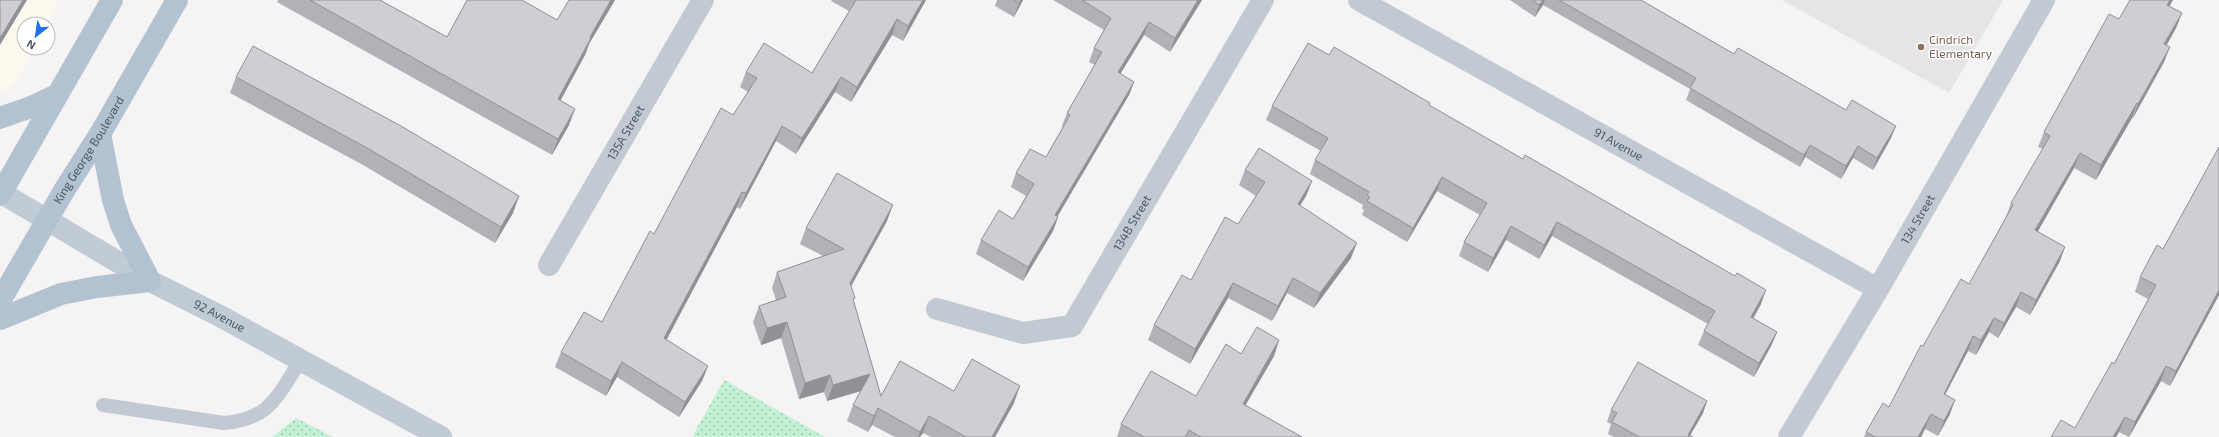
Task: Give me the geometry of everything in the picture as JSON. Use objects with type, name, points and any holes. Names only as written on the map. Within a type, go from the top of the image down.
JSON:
[{"type":"main road","points":[[0,193],[112,0]]},
{"type":"main road","name":"King George Boulevard","points":[[0,301],[46,220],[100,134],[177,0]]},
{"type":"main road","points":[[0,118],[31,107],[57,95]]},
{"type":"main road","points":[[0,319],[61,294],[97,287],[150,281],[121,225],[115,206],[100,134]]},
{"type":"main road","name":"92 Avenue","points":[[0,193],[150,281],[220,316],[441,437]]},
{"type":"street","name":"135A Street","points":[[549,265],[703,0]]},
{"type":"street","name":"134B Street","points":[[937,309],[1023,333],[1072,326],[1263,0]]},
{"type":"street","name":"91 Avenue","points":[[1359,0],[1878,289]]},
{"type":"street","name":"134 Street","points":[[1789,437],[1878,289],[2044,0]]},
{"type":"lane","points":[[103,404],[224,424],[241,422],[264,412],[301,360]]},
{"type":"shaded area","points":[[0,0],[59,0],[50,16],[16,16],[16,56],[30,56],[14,86],[0,93]]},
{"type":"shaded area","name":"Cindrich Elementary","points":[[1782,0],[2003,0],[1949,93]]},
{"type":"green space","points":[[724,380],[825,437],[692,437]]},
{"type":"green space","points":[[296,418],[333,437],[272,437]]},
{"type":"building","points":[[0,0],[23,0],[0,38]]},
{"type":"building","points":[[310,0],[380,0],[447,37],[467,0],[522,0],[557,20],[569,0],[611,0],[558,99],[575,109],[558,139]]},
{"type":"building","points":[[856,0],[923,0],[908,26],[897,19],[857,87],[841,77],[802,138],[782,126],[746,193],[742,192],[664,338],[708,366],[685,402],[622,362],[611,381],[561,352],[584,312],[602,322],[650,231],[654,234],[721,108],[733,115],[757,78],[746,72],[764,43],[812,73]]},
{"type":"building","points":[[1014,0],[1021,0],[1019,3]]},
{"type":"building","points":[[1082,0],[1198,0],[1175,38],[1149,22],[1118,72],[1134,82],[1055,215],[1058,217],[1028,267],[981,240],[999,210],[1013,219],[1034,184],[1016,173],[1030,149],[1046,157],[1070,115],[1067,113],[1102,52],[1094,48],[1111,18]]},
{"type":"building","points":[[1533,0],[1543,0],[1539,5]]},
{"type":"building","points":[[1559,0],[1641,0],[1734,54],[1738,48],[1846,110],[1852,100],[1896,126],[1877,158],[1858,146],[1846,166],[1810,145],[1804,155],[1690,88],[1696,78]]},
{"type":"building","points":[[2130,0],[2170,0],[2167,5],[2182,13],[2164,44],[2170,47],[2101,165],[2080,153],[2035,230],[2065,247],[2036,300],[2021,292],[2004,323],[1994,318],[1981,340],[1973,336],[1944,394],[1955,400],[1944,421],[1931,414],[1918,437],[1875,437],[1866,432],[1883,403],[1889,407],[1921,345],[1923,346],[1961,279],[1969,284],[2013,205],[2011,203],[2050,136],[2044,132],[2109,14],[2119,19]]},
{"type":"building","points":[[1308,43],[1329,55],[1334,47],[1430,103],[1429,105],[1523,159],[1525,155],[1735,276],[1737,273],[1766,290],[1751,317],[1777,332],[1759,363],[1704,331],[1715,311],[1557,222],[1544,245],[1511,226],[1493,258],[1464,242],[1487,203],[1442,177],[1413,228],[1367,201],[1370,197],[1367,195],[1369,192],[1315,160],[1328,138],[1272,106]]},
{"type":"building","points":[[253,46],[401,126],[519,196],[501,227],[369,149],[236,77]]},
{"type":"building","points":[[2219,147],[2219,290],[2176,371],[2166,366],[2135,422],[2125,417],[2113,437],[2051,437],[2061,420],[2075,428],[2112,362],[2114,364],[2156,285],[2140,277],[2157,245],[2163,249]]},
{"type":"building","points":[[1259,148],[1312,181],[1298,204],[1357,243],[1320,293],[1293,278],[1278,306],[1233,283],[1195,349],[1154,325],[1182,275],[1191,280],[1225,217],[1238,224],[1265,182],[1245,170]]},
{"type":"building","points":[[837,173],[893,205],[850,283],[855,298],[853,299],[881,396],[900,361],[954,391],[972,359],[1020,386],[992,437],[966,437],[929,416],[920,432],[878,408],[874,416],[853,405],[870,374],[833,385],[830,375],[805,383],[787,322],[767,328],[759,306],[786,297],[777,272],[844,249],[806,228]]},
{"type":"building","points":[[1257,327],[1279,340],[1243,404],[1302,437],[1201,437],[1189,430],[1185,437],[1144,437],[1121,424],[1151,371],[1196,396],[1226,344],[1241,354]]},
{"type":"building","points":[[1638,362],[1707,401],[1688,435],[1693,437],[1640,437],[1612,422],[1617,413],[1611,410]]},
{"type":"place","name":"Cindrich Elementary","points":[[1921,47]]}]
